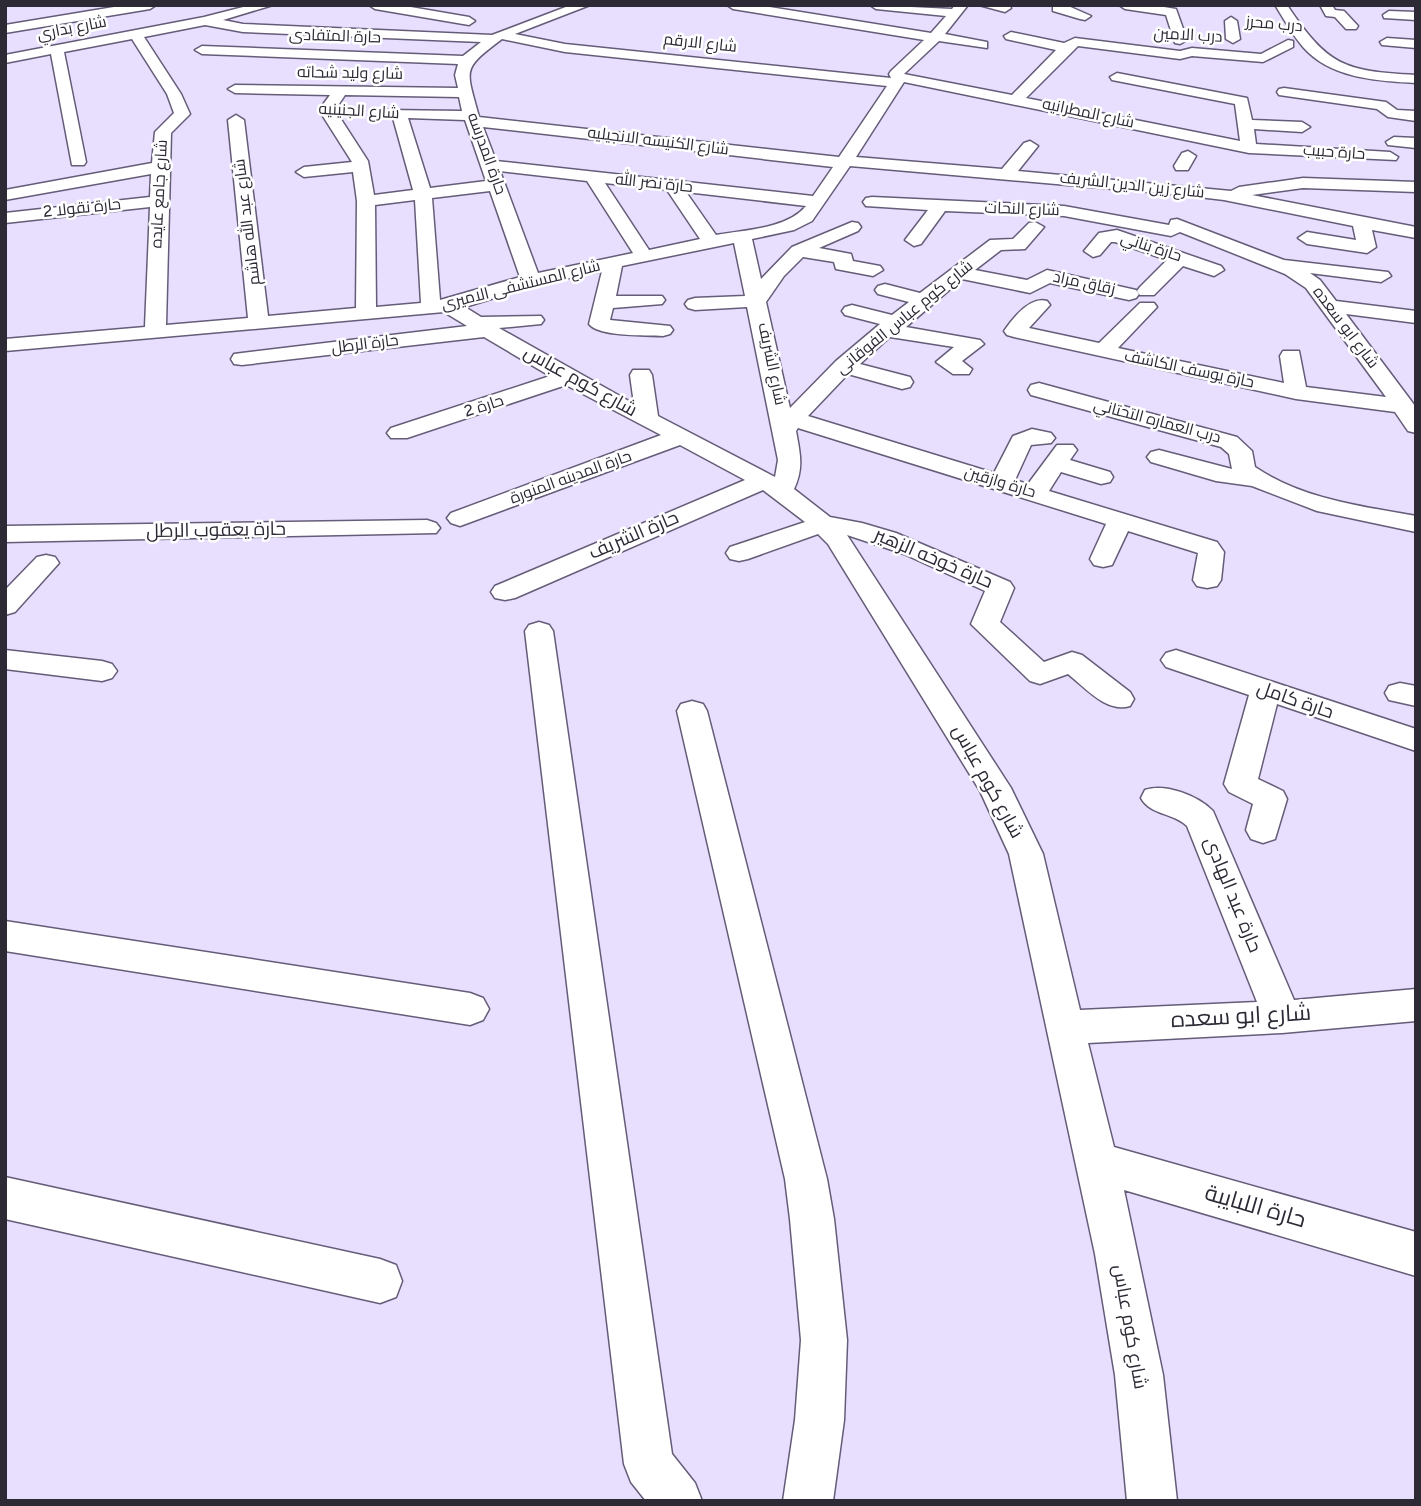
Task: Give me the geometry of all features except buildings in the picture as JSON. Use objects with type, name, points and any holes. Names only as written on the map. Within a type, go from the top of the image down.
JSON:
[{"type":"street","points":[[5,29],[150,5]]},
{"type":"street","name":"شارع بداري","points":[[5,59],[205,21],[267,5]]},
{"type":"street","points":[[375,5],[424,10],[447,17],[482,20],[516,29]]},
{"type":"street","points":[[447,17],[476,5]]},
{"type":"street","points":[[556,5],[579,7]]},
{"type":"street","points":[[733,5],[768,8],[982,45]]},
{"type":"street","points":[[985,5],[1005,8]]},
{"type":"street","points":[[1060,5],[1057,8],[1085,16]]},
{"type":"street","points":[[1125,5],[1187,14]]},
{"type":"street","points":[[1326,5],[1330,13],[1339,14],[1351,26]]},
{"type":"street","points":[[335,70],[374,72],[464,67],[497,37],[579,7]]},
{"type":"street","points":[[873,9],[957,16]]},
{"type":"street","points":[[364,92],[403,23],[424,10]]},
{"type":"street","points":[[1131,18],[1149,17],[1156,10]]},
{"type":"street","points":[[1172,12],[1178,39],[1172,65],[1185,68]]},
{"type":"street","points":[[1290,13],[1309,46],[1339,68],[1416,79]]},
{"type":"street","points":[[1389,15],[1416,16]]},
{"type":"street","name":"شارع المستشفى الاميرى","points":[[5,345],[439,307],[531,280],[799,221],[818,202],[845,162],[897,80],[896,74],[957,16]]},
{"type":"street","name":"شارع الارقم","points":[[205,21],[243,28],[497,37],[605,58],[897,80]]},
{"type":"street","name":"درب محرز","points":[[1231,21],[1240,39],[1309,46]]},
{"type":"street","points":[[1070,29],[1070,32],[1083,38],[1082,42]]},
{"type":"street","name":"شارع جامع عايده","points":[[136,35],[174,94],[182,114],[163,132],[155,332]]},
{"type":"street","points":[[1011,36],[1066,48]]},
{"type":"street","name":"درب الامين","points":[[1017,99],[1075,42],[1127,43],[1178,39],[1194,52],[1263,58],[1288,44]]},
{"type":"street","points":[[1387,42],[1416,44]]},
{"type":"street","points":[[515,56],[534,43]]},
{"type":"street","points":[[57,50],[78,162]]},
{"type":"street","name":"حارة المتفادى","points":[[202,50],[386,57],[464,67]]},
{"type":"street","points":[[916,55],[940,58]]},
{"type":"street","points":[[539,58],[585,65],[605,58]]},
{"type":"street","name":"حارة المدرسه","points":[[464,67],[465,93],[472,118],[531,280]]},
{"type":"street","points":[[1117,77],[1242,101],[1249,148]]},
{"type":"street","points":[[1198,91],[1210,79]]},
{"type":"street","name":"شارع المطرانيه","points":[[897,80],[1017,99],[1249,148],[1278,149]]},
{"type":"street","points":[[1166,102],[1167,86]]},
{"type":"street","name":"شارع وليد شحاته","points":[[235,89],[465,93]]},
{"type":"street","points":[[341,91],[320,110],[359,158],[361,166],[366,201],[366,314]]},
{"type":"street","points":[[1284,92],[1339,104],[1381,105],[1393,114],[1416,116]]},
{"type":"street","name":"شارع الجنينيه","points":[[320,110],[351,111]]},
{"type":"street","name":"شارع الجنينيه","points":[[375,112],[472,118]]},
{"type":"street","points":[[399,113],[423,195],[439,307]]},
{"type":"street","name":"شارع الكنيسه الانجيليه","points":[[472,118],[845,162]]},
{"type":"street","points":[[1099,137],[1113,119]]},
{"type":"street","name":"شارع عبد الله هاشم","points":[[236,120],[259,323]]},
{"type":"street","points":[[1246,124],[1302,127]]},
{"type":"street","points":[[1140,146],[1154,128]]},
{"type":"street","points":[[1182,159],[1201,156],[1214,141]]},
{"type":"street","name":"حارة حبيب","points":[[1278,149],[1392,150],[1416,143]]},
{"type":"street","points":[[1007,174],[1030,146]]},
{"type":"street","points":[[1278,149],[1292,175],[1303,183]]},
{"type":"street","name":"شارع زين الدين الشريف","points":[[845,162],[1066,179],[1224,195],[1416,233]]},
{"type":"street","points":[[1066,179],[1079,164]]},
{"type":"street","name":"حارة نصر الله","points":[[490,165],[818,202]]},
{"type":"street","points":[[304,172],[361,166]]},
{"type":"street","points":[[5,195],[160,167]]},
{"type":"street","points":[[593,177],[644,256]]},
{"type":"street","points":[[1224,195],[1303,183],[1416,187]]},
{"type":"street","points":[[366,201],[497,185]]},
{"type":"street","points":[[673,186],[711,241]]},
{"type":"street","points":[[1150,248],[1174,227],[1182,190]]},
{"type":"street","name":"حارة نقولا 2","points":[[5,218],[159,201]]},
{"type":"street","name":"شارع النحات","points":[[873,202],[1064,211],[1174,227]]},
{"type":"street","points":[[914,240],[940,206]]},
{"type":"street","points":[[1307,239],[1367,247],[1361,223]]},
{"type":"street","points":[[695,304],[757,301],[773,272],[799,251],[852,227]]},
{"type":"street","name":"شارع كوم عباس الفوقانى","points":[[789,424],[844,366],[959,273],[997,244],[1018,245],[1035,227]]},
{"type":"street","name":"شارع ابو سعده","points":[[1174,227],[1304,276],[1320,292],[1405,398],[1416,426]]},
{"type":"street","name":"شارع الشريف","points":[[741,235],[789,424],[790,468],[772,486]]},
{"type":"street","name":"حارة بناني","points":[[1093,251],[1106,237],[1113,236],[1214,270]]},
{"type":"street","points":[[799,251],[844,258],[843,265],[873,270]]},
{"type":"street","points":[[1103,351],[1144,289],[1180,257]]},
{"type":"street","points":[[614,262],[599,322],[601,326],[663,330]]},
{"type":"street","points":[[1276,264],[1381,276]]},
{"type":"street","name":"زقاق مراد","points":[[959,273],[1030,286],[1044,276],[1144,289]]},
{"type":"street","points":[[1084,303],[1106,283]]},
{"type":"street","points":[[885,290],[926,300]]},
{"type":"street","points":[[604,302],[656,300]]},
{"type":"street","name":"حارة يوسف الكاشف","points":[[1040,305],[1014,331],[1296,392],[1405,398]]},
{"type":"street","points":[[1329,306],[1416,317]]},
{"type":"street","name":"شارع كوم عباس","points":[[439,307],[482,326],[569,377],[772,486],[825,525],[838,540],[976,758],[1012,820],[1026,854],[1117,1254],[1139,1375],[1152,1501]]},
{"type":"street","points":[[852,311],[893,326],[973,344],[947,362],[961,369]]},
{"type":"street","points":[[300,362],[304,319]]},
{"type":"street","name":"حارة الرطل","points":[[242,359],[300,362],[482,326],[534,320]]},
{"type":"street","points":[[1229,379],[1231,355]]},
{"type":"street","points":[[1291,356],[1296,392]]},
{"type":"street","points":[[844,366],[902,382]]},
{"type":"street","points":[[641,375],[647,419]]},
{"type":"street","name":"حارة 2","points":[[399,433],[569,377]]},
{"type":"street","name":"درب العماره التحتاني","points":[[1039,390],[1229,442],[1240,451],[1244,470],[1258,480]]},
{"type":"street","points":[[481,408],[503,427]]},
{"type":"street","name":"حارة وازقين","points":[[789,424],[1001,484],[1208,548],[1211,552],[1207,580]]},
{"type":"street","name":"حارة المدينه المنورة","points":[[460,518],[681,436]]},
{"type":"street","points":[[1001,484],[1021,441],[1032,436],[1043,438]]},
{"type":"street","points":[[1034,494],[1061,457],[1101,477]]},
{"type":"street","points":[[1159,457],[1216,474],[1258,480],[1315,501],[1416,524]]},
{"type":"street","name":"حارة الشريف","points":[[505,592],[772,486]]},
{"type":"street","points":[[1103,559],[1120,521]]},
{"type":"street","points":[[739,553],[825,525]]},
{"type":"street","name":"حارة خوخه الزهير","points":[[825,525],[850,527],[873,533],[998,587],[1000,591],[985,624],[1040,673],[1072,662],[1119,699]]},
{"type":"street","name":"حارة يعقوب الرطل","points":[[5,534],[427,528]]},
{"type":"street","points":[[5,606],[46,562]]},
{"type":"street","points":[[539,631],[649,1464],[677,1501]]},
{"type":"street","points":[[5,659],[102,671]]},
{"type":"street","name":"حارة كامل","points":[[1176,660],[1416,740]]},
{"type":"street","points":[[1264,830],[1271,799],[1240,784],[1265,691]]},
{"type":"street","points":[[692,711],[806,1179],[816,1244],[824,1339],[819,1429],[808,1501]]},
{"type":"street","name":"حارة عبد الهادى","points":[[1157,798],[1192,811],[1201,820],[1282,1017]]},
{"type":"street","points":[[5,936],[470,1009]]},
{"type":"street","name":"شارع ابو سعده","points":[[1065,1027],[1282,1017],[1416,1004]]},
{"type":"street","name":"حارة اللبايبة","points":[[1095,1162],[1416,1254]]},
{"type":"street","points":[[5,1198],[380,1281]]}]
